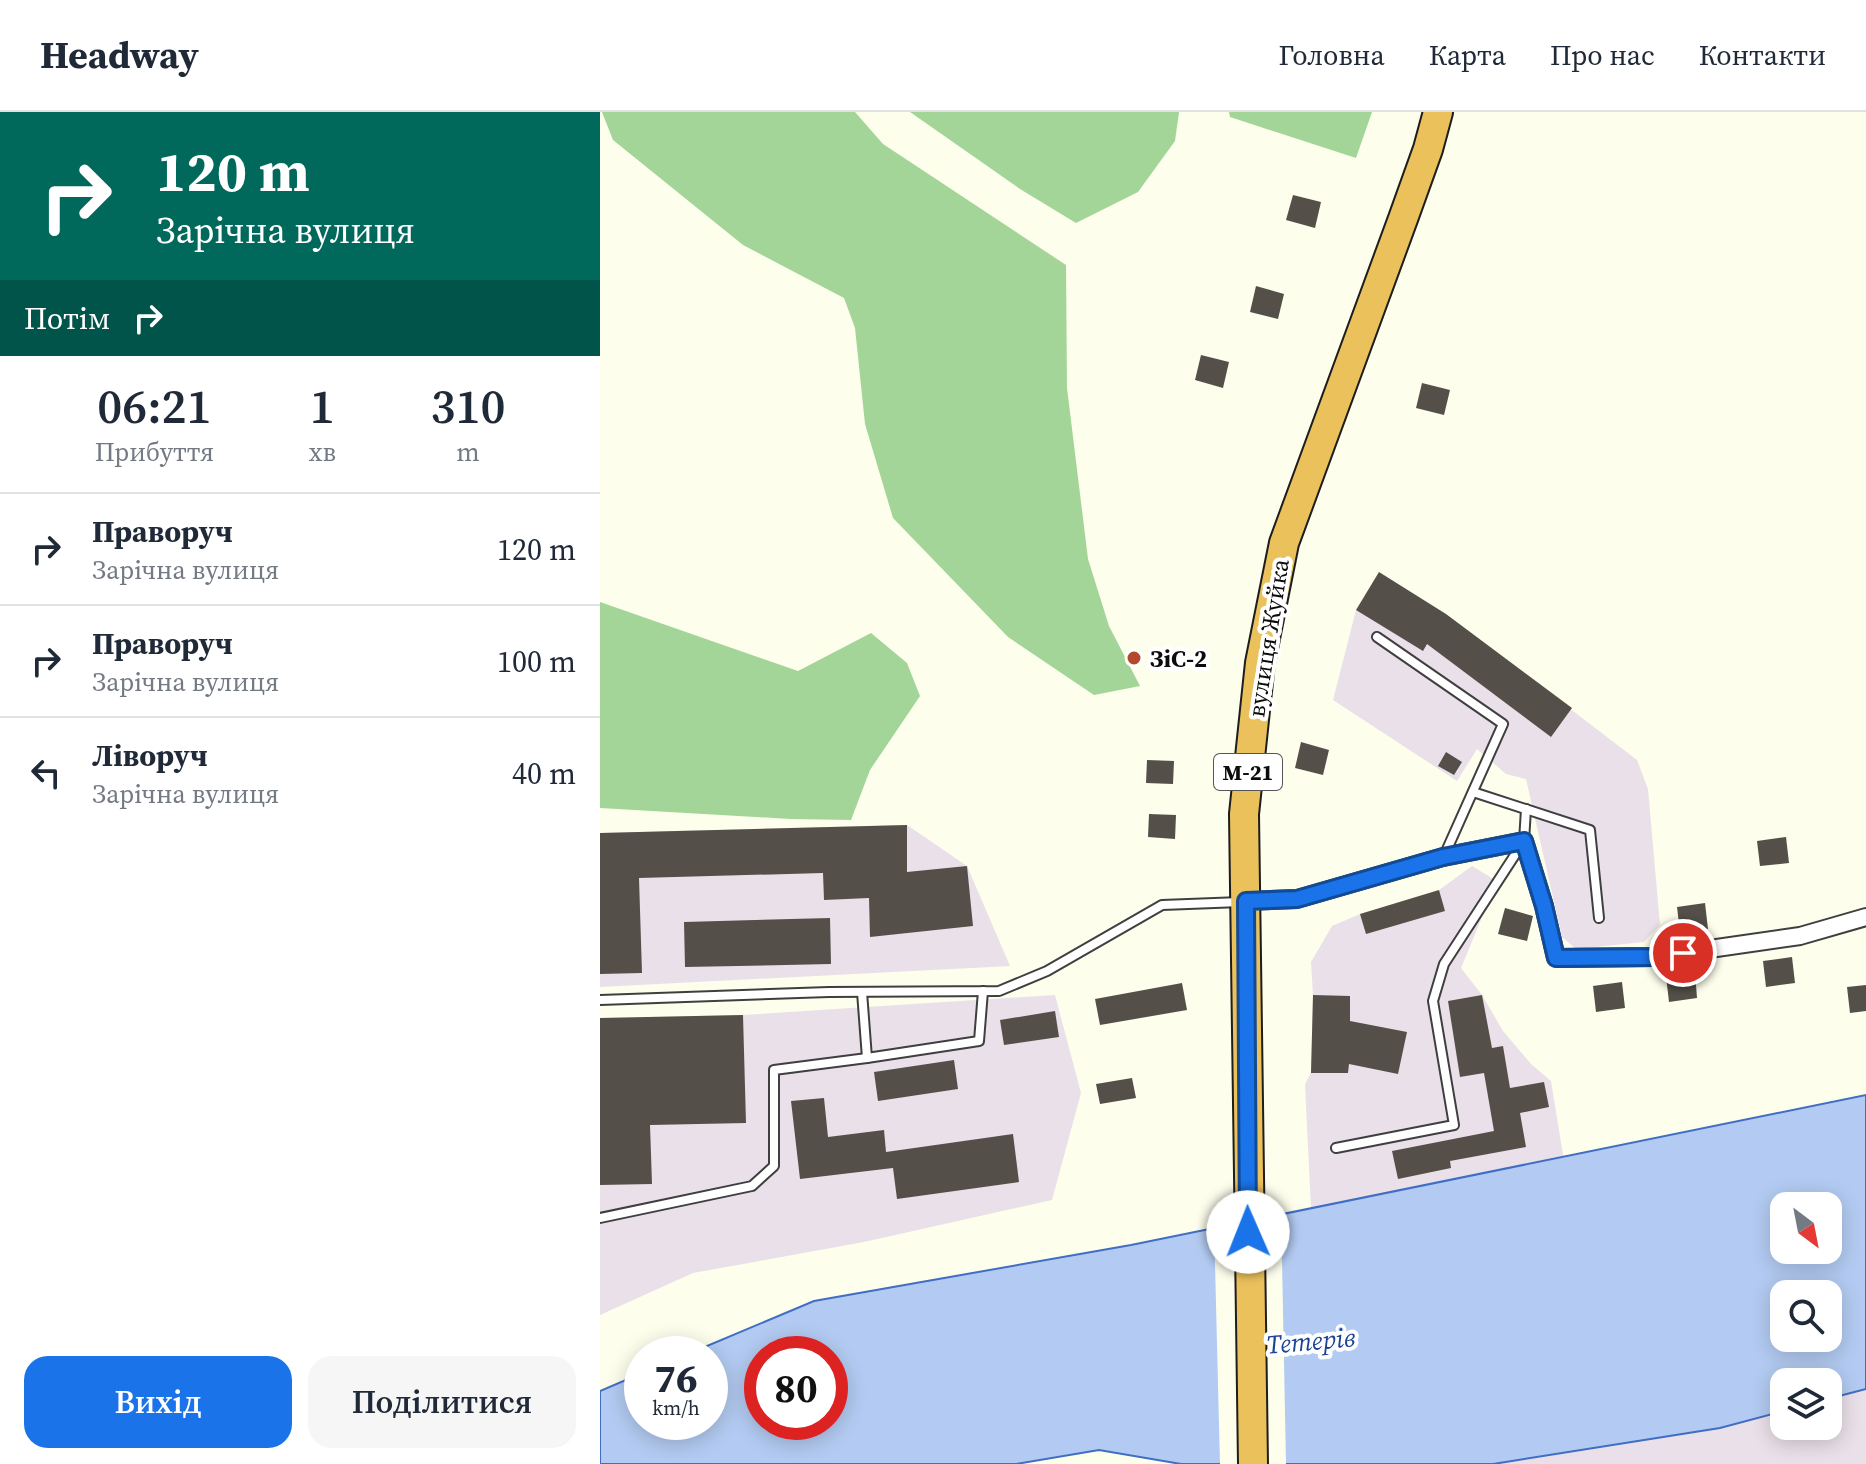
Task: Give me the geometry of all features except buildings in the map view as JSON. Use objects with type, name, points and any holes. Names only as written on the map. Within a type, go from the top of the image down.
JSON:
[{"type":"highway","name":"вулиця Жуйка","points":[[1253,1464],[1244,814],[1260,663],[1284,543],[1428,149],[1438,112]]},
{"type":"street","points":[[1246,901],[1297,899],[1443,857],[1524,841],[1556,958],[1654,957],[1800,936],[1866,917]]},
{"type":"lane","points":[[1377,637],[1503,724],[1443,857]]},
{"type":"lane","points":[[1473,792],[1590,830],[1599,918]]},
{"type":"lane","points":[[1336,1148],[1454,1125],[1433,1001],[1444,964],[1524,841],[1526,809]]},
{"type":"lane","points":[[600,1000],[999,991],[1047,971],[1162,905],[1246,901]]},
{"type":"lane","points":[[600,1218],[752,1186],[774,1166],[774,1070],[979,1041],[983,991]]},
{"type":"lane","points":[[862,992],[867,1058]]},
{"type":"shaded area","points":[[1356,610],[1467,630],[1637,760],[1648,789],[1660,925],[1644,942],[1576,949],[1562,937],[1526,779],[1506,774],[1477,749],[1457,781],[1333,700]]},
{"type":"shaded area","points":[[907,825],[967,866],[1010,966],[600,987],[600,833]]},
{"type":"shaded area","points":[[1472,866],[1497,881],[1461,968],[1482,995],[1503,1031],[1531,1064],[1551,1081],[1564,1161],[1311,1208],[1305,1085],[1311,1072],[1311,962],[1332,926],[1360,914],[1439,890]]},
{"type":"shaded area","points":[[1055,995],[1081,1093],[1052,1200],[864,1242],[693,1273],[600,1315],[600,1018],[743,1015]]},
{"type":"shaded area","points":[[1866,1389],[1866,1464],[1493,1464],[1720,1428],[1770,1415],[1770,1440],[1842,1440],[1842,1395]]},
{"type":"green space","points":[[602,112],[855,112],[883,144],[1066,265],[1067,388],[1088,559],[1109,626],[1140,686],[1094,695],[1008,637],[893,518],[865,424],[855,328],[844,298],[743,245],[613,140]]},
{"type":"green space","points":[[910,112],[1179,112],[1175,141],[1138,192],[1076,223],[1020,189]]},
{"type":"green space","points":[[1229,112],[1372,112],[1356,158],[1230,117]]},
{"type":"green space","points":[[600,602],[798,671],[871,633],[907,663],[920,696],[870,770],[851,820],[600,808]]},
{"type":"water","name":"Тетерів","points":[[1866,1095],[1866,1389],[1842,1395],[1842,1368],[1770,1368],[1770,1415],[1720,1428],[1493,1464],[1181,1464],[1099,1450],[1016,1464],[600,1464],[600,1391],[624,1381],[624,1440],[728,1440],[728,1337],[814,1301],[1131,1245]]},
{"type":"pier","points":[[1281,1210],[1286,1464],[1220,1464],[1214,1224]]},
{"type":"place","name":"ЗіС-2","points":[[1134,658]]},
{"type":"route","points":[[1248,1232],[1246,901],[1297,899],[1443,857],[1524,841],[1556,958],[1654,957],[1683,953]]}]
